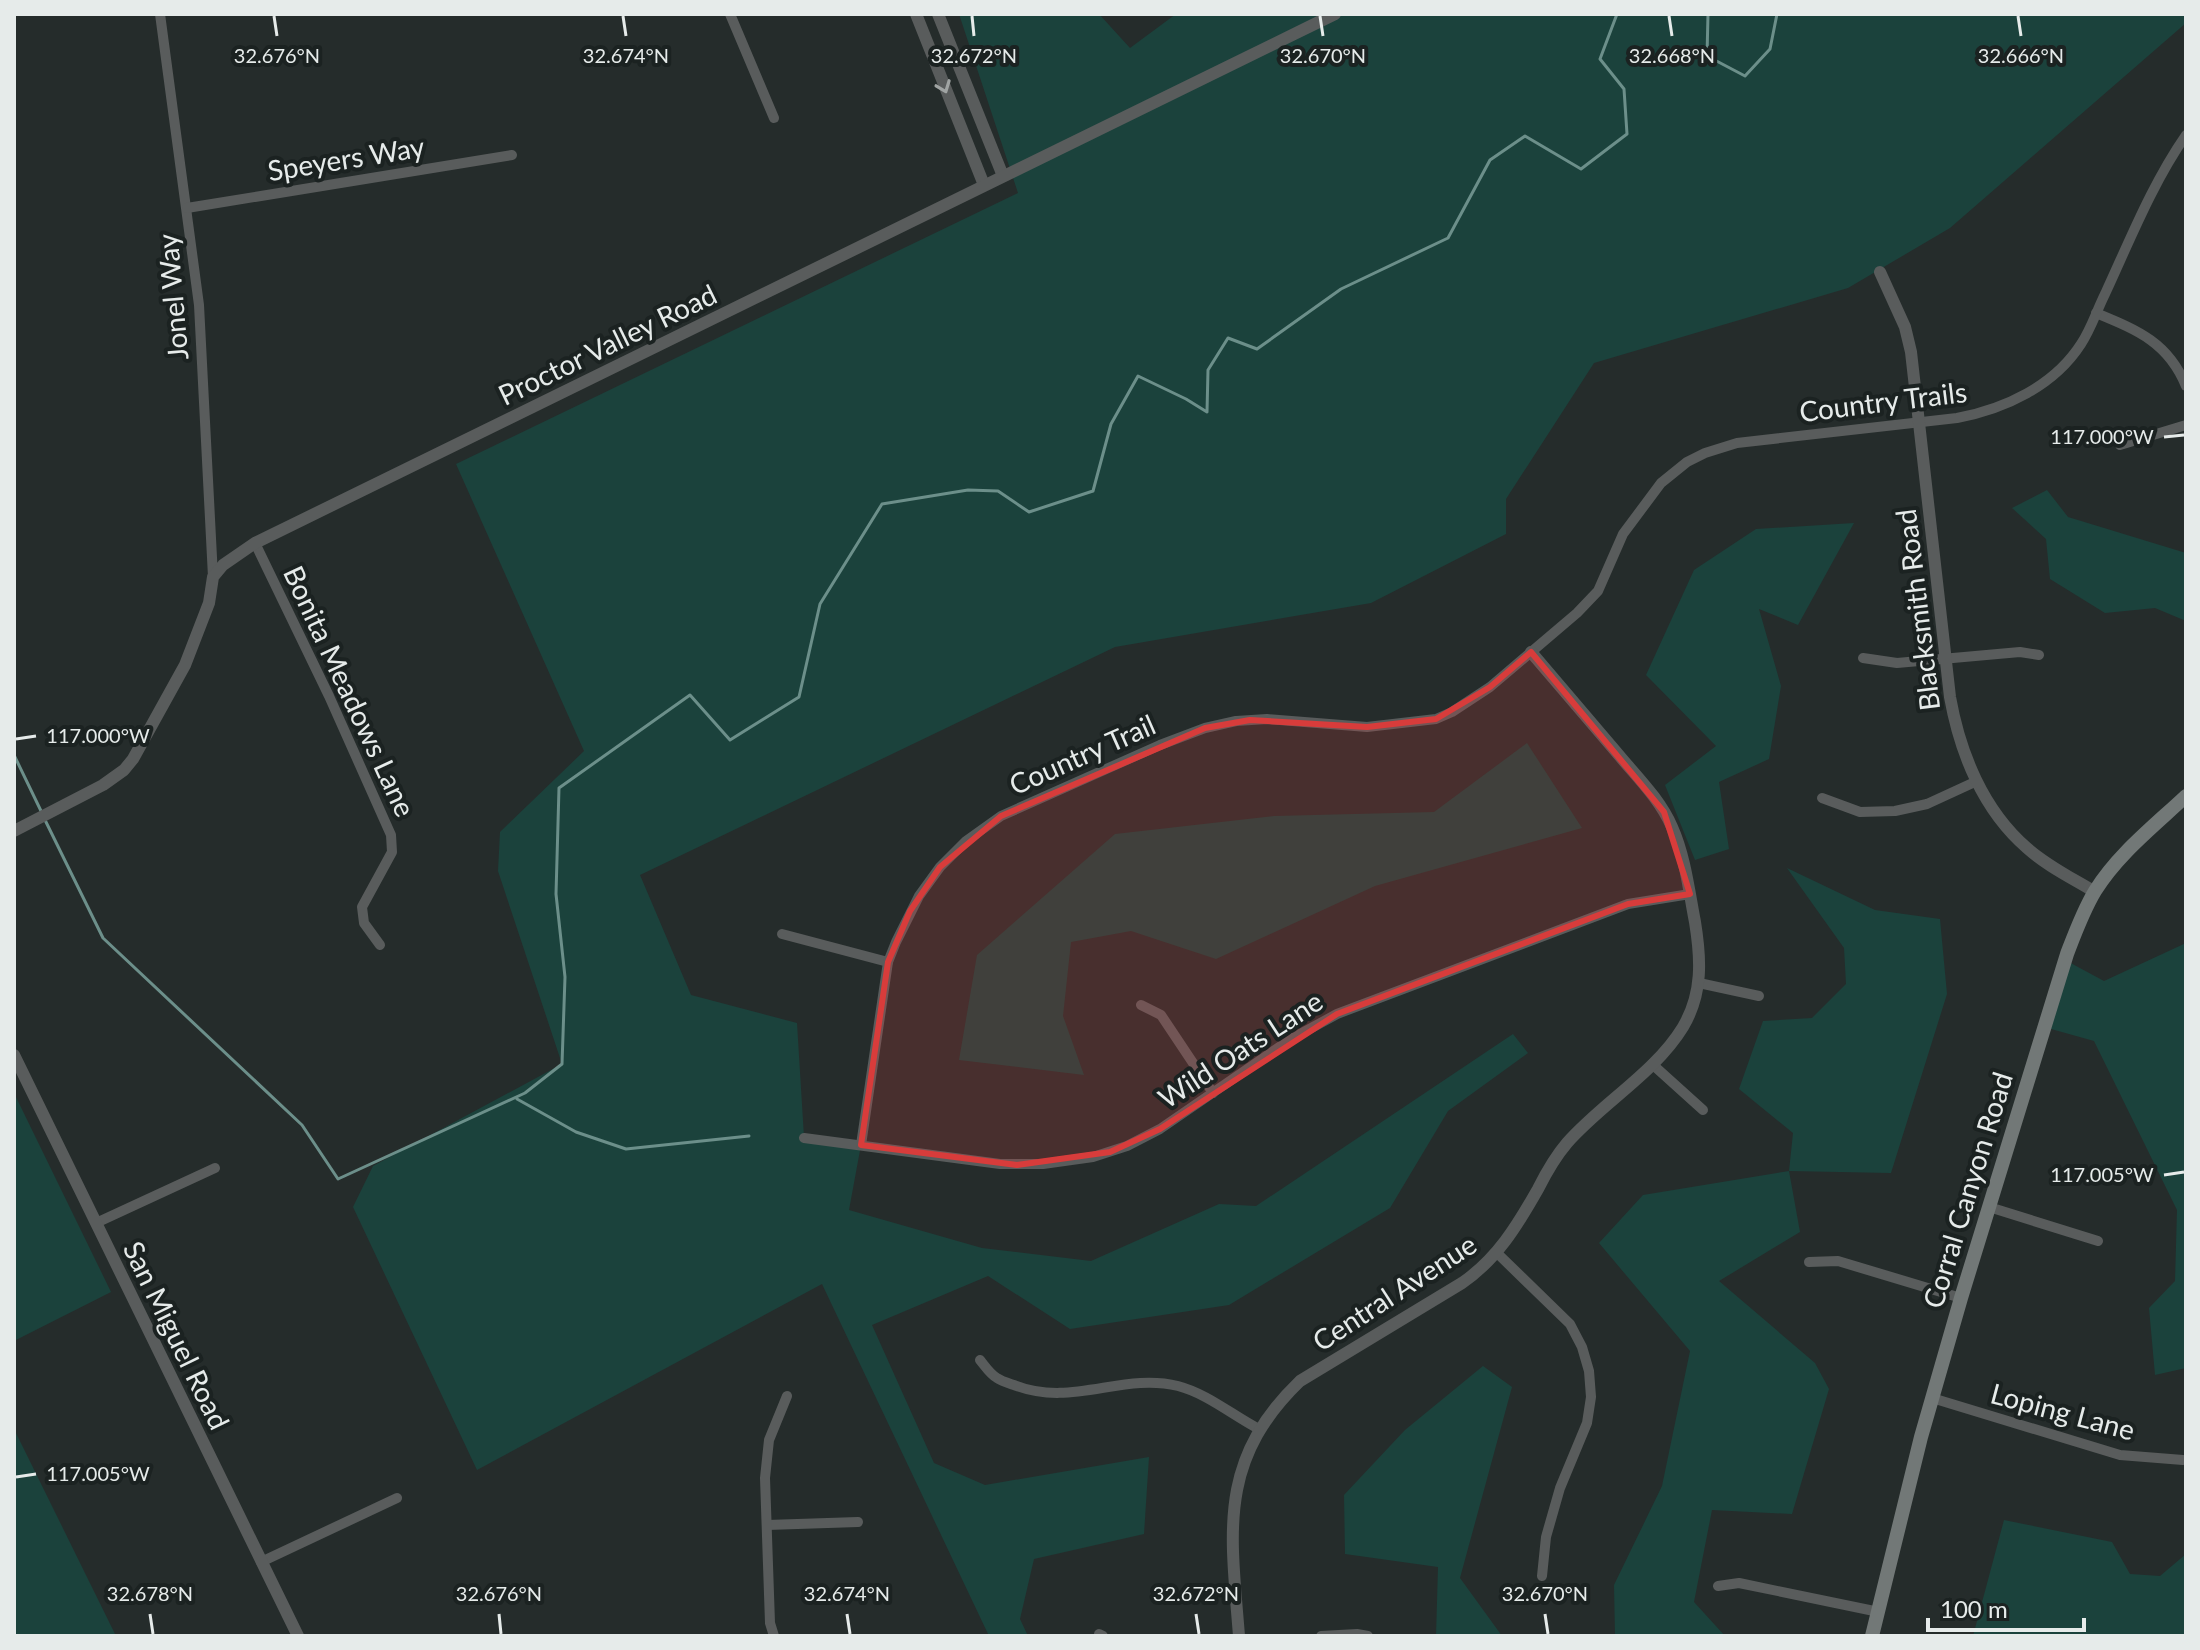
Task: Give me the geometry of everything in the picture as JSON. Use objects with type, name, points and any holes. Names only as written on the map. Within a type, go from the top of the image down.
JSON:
[{"type":"main road","name":"Corral Canyon Road","points":[[1872,1636],[1932,1398],[2079,921],[2111,868],[2186,796]]},
{"type":"street","name":"Jonel Way","points":[[160,14],[199,305],[213,577]]},
{"type":"street","points":[[730,14],[774,118]]},
{"type":"street","points":[[916,14],[984,185]]},
{"type":"street","points":[[938,14],[1003,176]]},
{"type":"street","name":"Proctor Valley Road","points":[[213,577],[223,565],[255,543],[1335,14]]},
{"type":"street","name":"Country Trails","points":[[1531,652],[1598,591],[1623,534],[1661,483],[1687,462],[1737,443],[1974,415],[2005,404],[2048,379],[2081,343],[2166,164],[2186,135]]},
{"type":"street","name":"Speyers Way","points":[[187,208],[512,155]]},
{"type":"street","name":"Blacksmith Road","points":[[1880,272],[1905,327],[1911,352],[1955,729],[1964,755],[2005,825],[2027,848],[2095,892]]},
{"type":"street","points":[[2096,313],[2138,330],[2164,351],[2186,386]]},
{"type":"street","points":[[2120,445],[2186,425]]},
{"type":"street","name":"Bonita Meadows Lane","points":[[255,543],[329,696],[391,835],[392,852],[362,907],[364,923],[380,945]]},
{"type":"street","points":[[14,831],[103,785],[124,770],[133,759],[185,665],[209,603],[213,577]]},
{"type":"street","name":"Central Avenue","points":[[1239,1636],[1232,1546],[1233,1509],[1237,1486],[1259,1429],[1300,1381],[1462,1283],[1497,1253],[1565,1145],[1652,1064],[1681,1029],[1692,1007],[1699,983],[1700,951],[1678,840],[1664,812],[1531,652]]},
{"type":"street","name":"Country Trail","points":[[861,1145],[888,962],[910,911],[929,881],[966,841],[1001,816],[1205,728],[1236,721],[1267,719],[1367,727],[1436,719],[1490,687],[1531,652]]},
{"type":"street","points":[[1863,658],[1897,663],[2020,652],[2039,655]]},
{"type":"street","points":[[1822,798],[1860,812],[1895,811],[1927,804],[1977,781]]},
{"type":"street","name":"Wild Oats Lane","points":[[804,1138],[1000,1164],[1033,1165],[1110,1152],[1144,1138],[1291,1039],[1337,1014],[1628,904],[1690,894]]},
{"type":"street","points":[[782,934],[888,962]]},
{"type":"street","points":[[1699,983],[1759,996]]},
{"type":"street","points":[[1141,1005],[1161,1015],[1213,1093]]},
{"type":"street","name":"San Miguel Road","points":[[14,1055],[298,1636]]},
{"type":"street","points":[[1652,1064],[1703,1110]]},
{"type":"street","points":[[96,1223],[215,1168]]},
{"type":"street","points":[[1989,1207],[2098,1241]]},
{"type":"street","points":[[1497,1253],[1570,1324],[1582,1347],[1589,1371],[1591,1397],[1587,1423],[1560,1488],[1546,1537],[1542,1576]]},
{"type":"street","points":[[1809,1262],[1838,1261],[1961,1298]]},
{"type":"street","points":[[980,1360],[996,1378],[1026,1390],[1047,1394],[1082,1393],[1149,1381],[1179,1386],[1214,1401],[1259,1429]]},
{"type":"street","points":[[774,1636],[770,1623],[765,1478],[769,1440],[787,1396]]},
{"type":"street","name":"Loping Lane","points":[[1932,1398],[2120,1455],[2183,1460]]},
{"type":"street","points":[[261,1562],[397,1498]]},
{"type":"street","points":[[767,1525],[858,1522]]},
{"type":"street","points":[[1718,1586],[1739,1583],[1879,1612]]},
{"type":"street","points":[[1321,1636],[1368,1636]]},
{"type":"highlighted area","points":[[1531,652],[1664,812],[1690,894],[1628,904],[1337,1014],[1160,1129],[1110,1152],[1017,1165],[861,1145],[888,962],[910,911],[940,867],[1001,816],[1205,728],[1250,720],[1367,727],[1436,719],[1490,687]]},
{"type":"green space","points":[[959,14],[1099,14],[1130,48],[1176,14],[2186,14],[2186,23],[1950,228],[1848,288],[1594,363],[1506,499],[1506,534],[1371,603],[1115,647],[640,875],[691,995],[797,1023],[804,1137],[861,1145],[849,1210],[982,1248],[1091,1261],[1219,1204],[1256,1206],[1513,1034],[1528,1053],[1448,1111],[1390,1208],[1229,1305],[1070,1329],[988,1276],[872,1325],[934,1463],[985,1485],[1149,1457],[1144,1534],[1034,1559],[1020,1619],[1028,1636],[989,1636],[822,1284],[477,1470],[353,1207],[373,1166],[562,1064],[498,871],[500,832],[584,751],[456,464],[1018,193]]},
{"type":"green space","points":[[2047,490],[2068,517],[2186,553],[2186,621],[2155,608],[2105,613],[2050,579],[2046,539],[2012,508]]},
{"type":"green space","points":[[1854,523],[1798,625],[1759,609],[1781,686],[1769,759],[1719,782],[1729,849],[1695,860],[1665,785],[1716,746],[1646,675],[1694,570],[1756,529]]},
{"type":"green space","points":[[1527,743],[1582,828],[1375,886],[1216,959],[1131,931],[1071,942],[1063,1016],[1084,1075],[959,1060],[977,955],[1115,834],[1274,816],[1434,812]]},
{"type":"green space","points":[[1787,868],[1875,910],[1940,919],[1947,994],[1891,1173],[1789,1171],[1793,1133],[1739,1089],[1763,1021],[1812,1018],[1846,984],[1844,948]]},
{"type":"green space","points":[[2186,943],[2186,1368],[2155,1375],[2149,1308],[2175,1281],[2177,1210],[2094,1041],[2044,1027],[2065,960],[2104,981]]},
{"type":"green space","points":[[14,1093],[111,1292],[14,1341]]},
{"type":"green space","points":[[1789,1171],[1800,1232],[1719,1281],[1815,1363],[1829,1389],[1792,1514],[1712,1510],[1694,1602],[1725,1636],[1615,1636],[1614,1585],[1662,1486],[1690,1351],[1599,1243],[1643,1195]]},
{"type":"green space","points":[[1483,1366],[1512,1387],[1460,1578],[1502,1636],[1436,1636],[1438,1567],[1345,1554],[1344,1495],[1405,1430]]},
{"type":"green space","points":[[14,1429],[116,1636],[14,1636]]},
{"type":"green space","points":[[2004,1520],[2112,1542],[2130,1574],[2160,1576],[2186,1554],[2186,1636],[1973,1636]]},
{"type":"waterway","points":[[45,820],[103,938],[302,1125],[338,1179],[525,1093],[562,1064],[565,977],[556,894],[559,788],[690,695],[730,740],[799,697],[820,604],[882,504],[968,490],[998,491],[1029,512],[1093,491],[1111,424],[1138,376],[1207,412],[1208,370],[1228,338],[1257,349],[1341,289],[1448,238],[1490,160],[1525,136],[1581,169],[1627,134],[1624,89],[1600,59],[1617,14]]},
{"type":"waterway","points":[[1708,14],[1707,56],[1745,76],[1770,49],[1777,14]]},
{"type":"waterway","points":[[14,755],[42,813]]},
{"type":"waterway","points":[[517,1099],[576,1132],[626,1149],[749,1136]]}]
